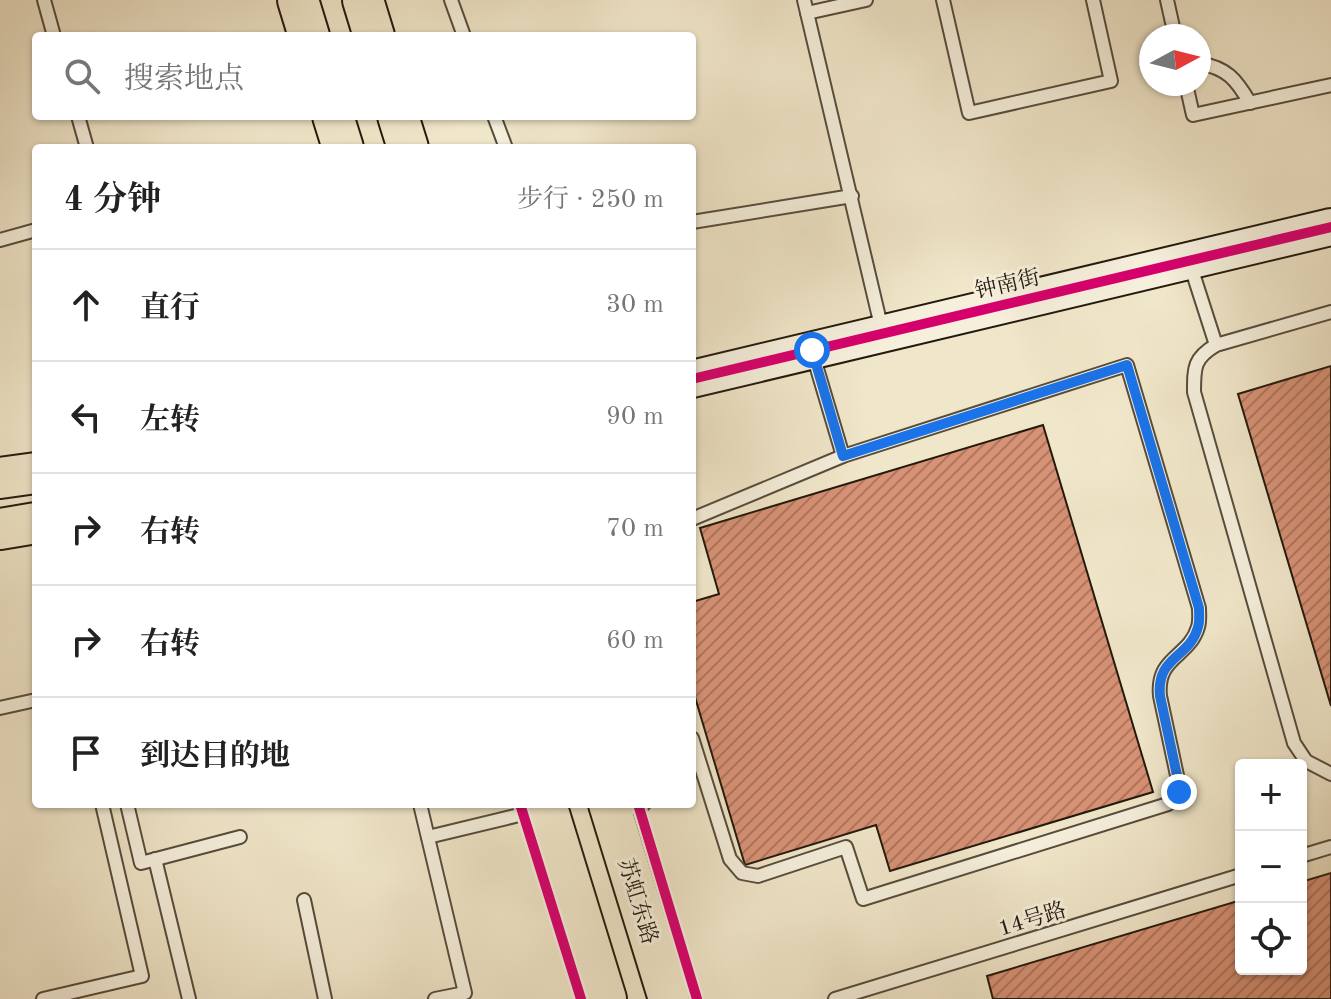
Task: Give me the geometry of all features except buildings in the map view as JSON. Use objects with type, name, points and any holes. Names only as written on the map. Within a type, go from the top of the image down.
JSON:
[{"type":"main road","points":[[298,0],[308,32]]},
{"type":"main road","points":[[363,0],[373,32]]},
{"type":"main road","points":[[334,120],[342,144]]},
{"type":"main road","points":[[399,120],[407,144]]},
{"type":"main road","points":[[0,478],[32,474]]},
{"type":"main road","points":[[0,529],[32,524]]},
{"type":"main road","points":[[548,808],[606,999]]},
{"type":"main road","name":"苏虹东路","points":[[622,808],[669,999]]},
{"type":"street","name":"钟南街","points":[[696,378],[1331,227]]},
{"type":"lane","points":[[44,0],[53,32]]},
{"type":"lane","points":[[451,0],[463,32]]},
{"type":"lane","points":[[866,0],[806,7],[883,333]]},
{"type":"lane","points":[[943,0],[969,113],[1111,81],[1093,0]]},
{"type":"lane","points":[[1167,0],[1172,24]]},
{"type":"lane","points":[[1211,66],[1222,69],[1238,83],[1250,103]]},
{"type":"lane","points":[[1189,96],[1193,115],[1331,85]]},
{"type":"lane","points":[[79,120],[86,144]]},
{"type":"lane","points":[[496,120],[504,144]]},
{"type":"lane","points":[[696,221],[852,196]]},
{"type":"lane","points":[[0,240],[32,231]]},
{"type":"lane","points":[[1189,260],[1216,345]]},
{"type":"lane","points":[[1331,312],[1216,345],[1201,354],[1194,370],[1194,392],[1294,743],[1306,761],[1331,774]]},
{"type":"lane","points":[[812,350],[843,456]]},
{"type":"lane","points":[[696,517],[843,456],[1127,365],[1199,608],[1199,626],[1190,643],[1165,667],[1158,683],[1178,780],[1179,792],[1175,799],[1168,804],[863,899],[846,847],[758,876],[742,873],[730,859],[696,752]]},
{"type":"lane","points":[[0,708],[32,701]]},
{"type":"lane","points":[[696,787],[705,784]]},
{"type":"lane","points":[[43,999],[142,976],[103,808]]},
{"type":"lane","points":[[128,808],[141,863],[240,837]]},
{"type":"lane","points":[[421,808],[465,993],[435,999]]},
{"type":"lane","points":[[428,837],[539,808]]},
{"type":"lane","points":[[1307,854],[1331,847]]},
{"type":"lane","points":[[155,859],[189,999]]},
{"type":"lane","name":"14号路","points":[[835,999],[1235,877]]},
{"type":"lane","points":[[304,900],[325,999]]},
{"type":"cycle path","points":[[696,378],[1331,227]]},
{"type":"cycle path","points":[[521,808],[581,999]]},
{"type":"cycle path","points":[[639,808],[697,999]]},
{"type":"route","points":[[812,350],[843,456],[1127,365],[1199,608],[1199,626],[1190,643],[1165,667],[1158,683],[1179,792]]}]
